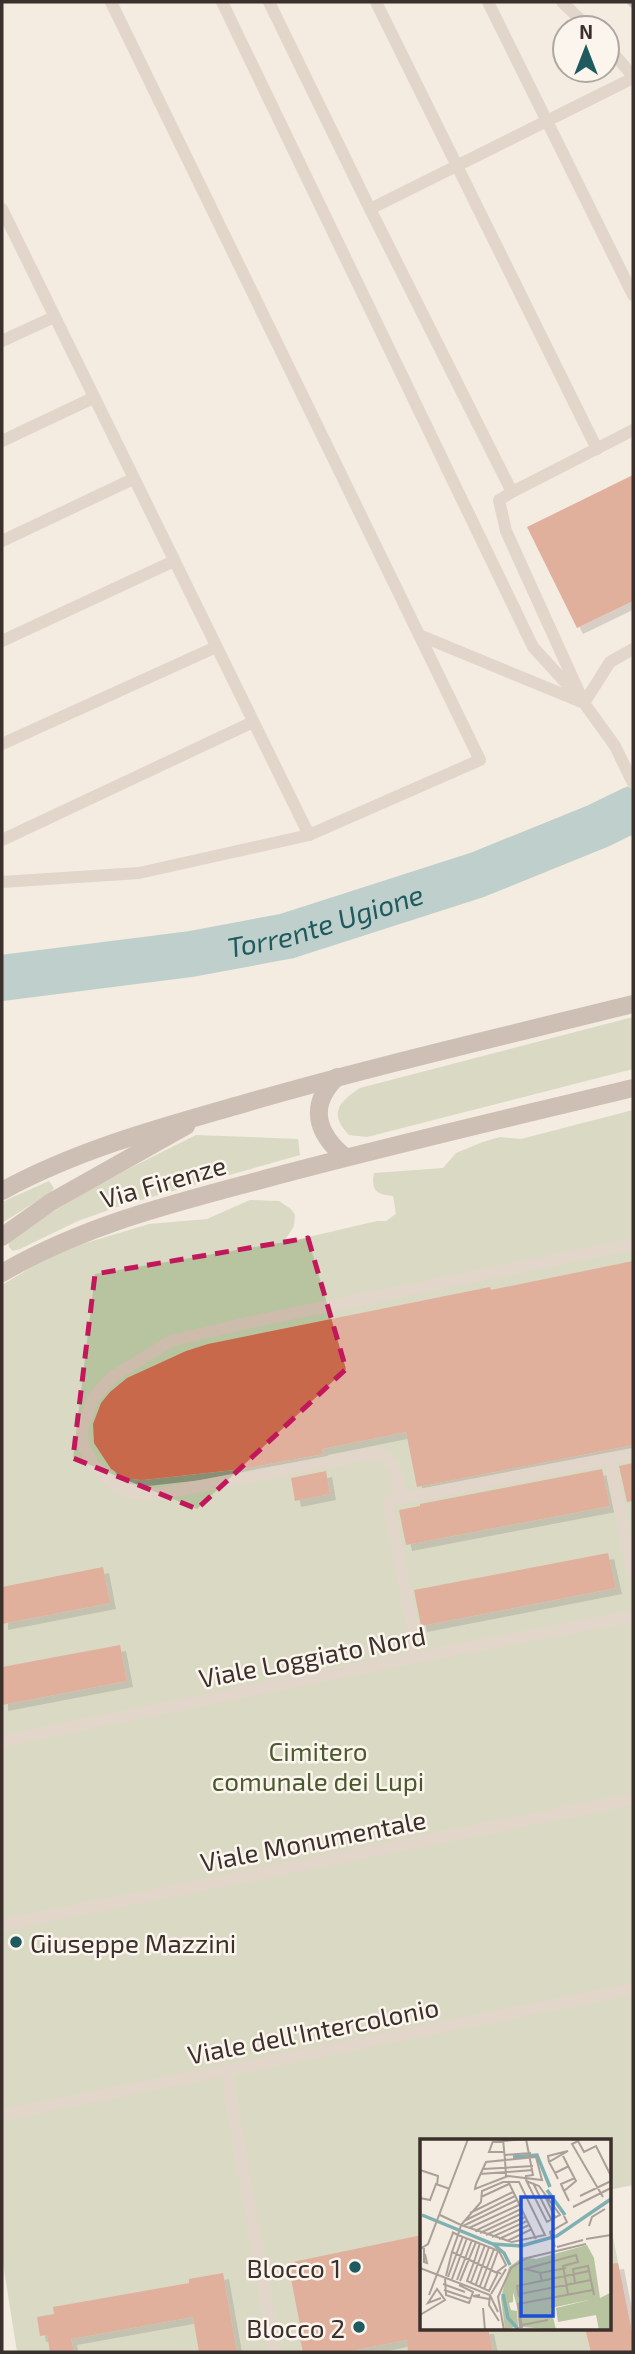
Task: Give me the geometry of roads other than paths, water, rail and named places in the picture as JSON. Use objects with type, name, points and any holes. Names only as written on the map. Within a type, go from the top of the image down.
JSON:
[{"type":"main road","name":"Via Firenze","points":[[2,1191],[111,1142],[337,1077],[633,1004]]},
{"type":"main road","points":[[337,1077],[320,1098],[318,1112],[328,1140],[345,1157]]},
{"type":"main road","name":"Via Firenze","points":[[2,1273],[56,1244],[124,1218],[345,1157],[633,1088]]},
{"type":"main road","name":"Via Firenze","points":[[2,1237],[51,1202],[204,1115]]},
{"type":"lane","points":[[2,882],[139,873],[309,835],[480,760],[111,2]]},
{"type":"lane","points":[[222,2],[533,647],[584,703],[615,746],[633,783]]},
{"type":"lane","points":[[269,2],[512,492]]},
{"type":"lane","points":[[376,2],[597,449]]},
{"type":"lane","points":[[488,2],[633,295]]},
{"type":"lane","points":[[370,209],[633,77],[621,63]]},
{"type":"lane","points":[[2,209],[10,240],[54,317],[309,835]]},
{"type":"lane","points":[[2,341],[54,317]]},
{"type":"lane","points":[[2,441],[93,398]]},
{"type":"lane","points":[[584,703],[506,530],[499,500],[633,430]]},
{"type":"lane","points":[[2,541],[133,479]]},
{"type":"lane","points":[[2,641],[174,561]]},
{"type":"lane","points":[[419,635],[584,703]]},
{"type":"lane","points":[[2,744],[216,647]]},
{"type":"lane","points":[[584,703],[610,662],[633,649]]},
{"type":"lane","points":[[2,840],[254,722]]},
{"type":"lane","points":[[401,1498],[389,1458],[376,1453],[158,1494],[135,1493],[116,1487],[93,1465],[84,1447],[81,1433],[93,1398],[112,1377],[170,1341],[633,1244]]},
{"type":"lane","points":[[418,1657],[387,1501],[633,1454]]},
{"type":"lane","points":[[609,1459],[633,1573]]},
{"type":"lane","name":"Viale Loggiato Nord","points":[[2,1741],[418,1657],[633,1619]]},
{"type":"lane","name":"Viale Monumentale","points":[[2,1925],[633,1799]]},
{"type":"lane","name":"Viale dell'Intercolonio","points":[[2,2115],[633,1989]]},
{"type":"lane","points":[[226,2070],[275,2352]]},
{"type":"waterway","name":"Torrente Ugione","points":[[2,978],[191,954],[287,936],[477,875],[633,809]]},
{"type":"place","name":"Giuseppe Mazzini","points":[[16,1942]]},
{"type":"place","name":"Blocco 1","points":[[355,2267]]},
{"type":"place","name":"Blocco 2","points":[[359,2327]]},
{"type":"park label","name":"Cimitero comunale dei Lupi","points":[[318,1765]]}]
